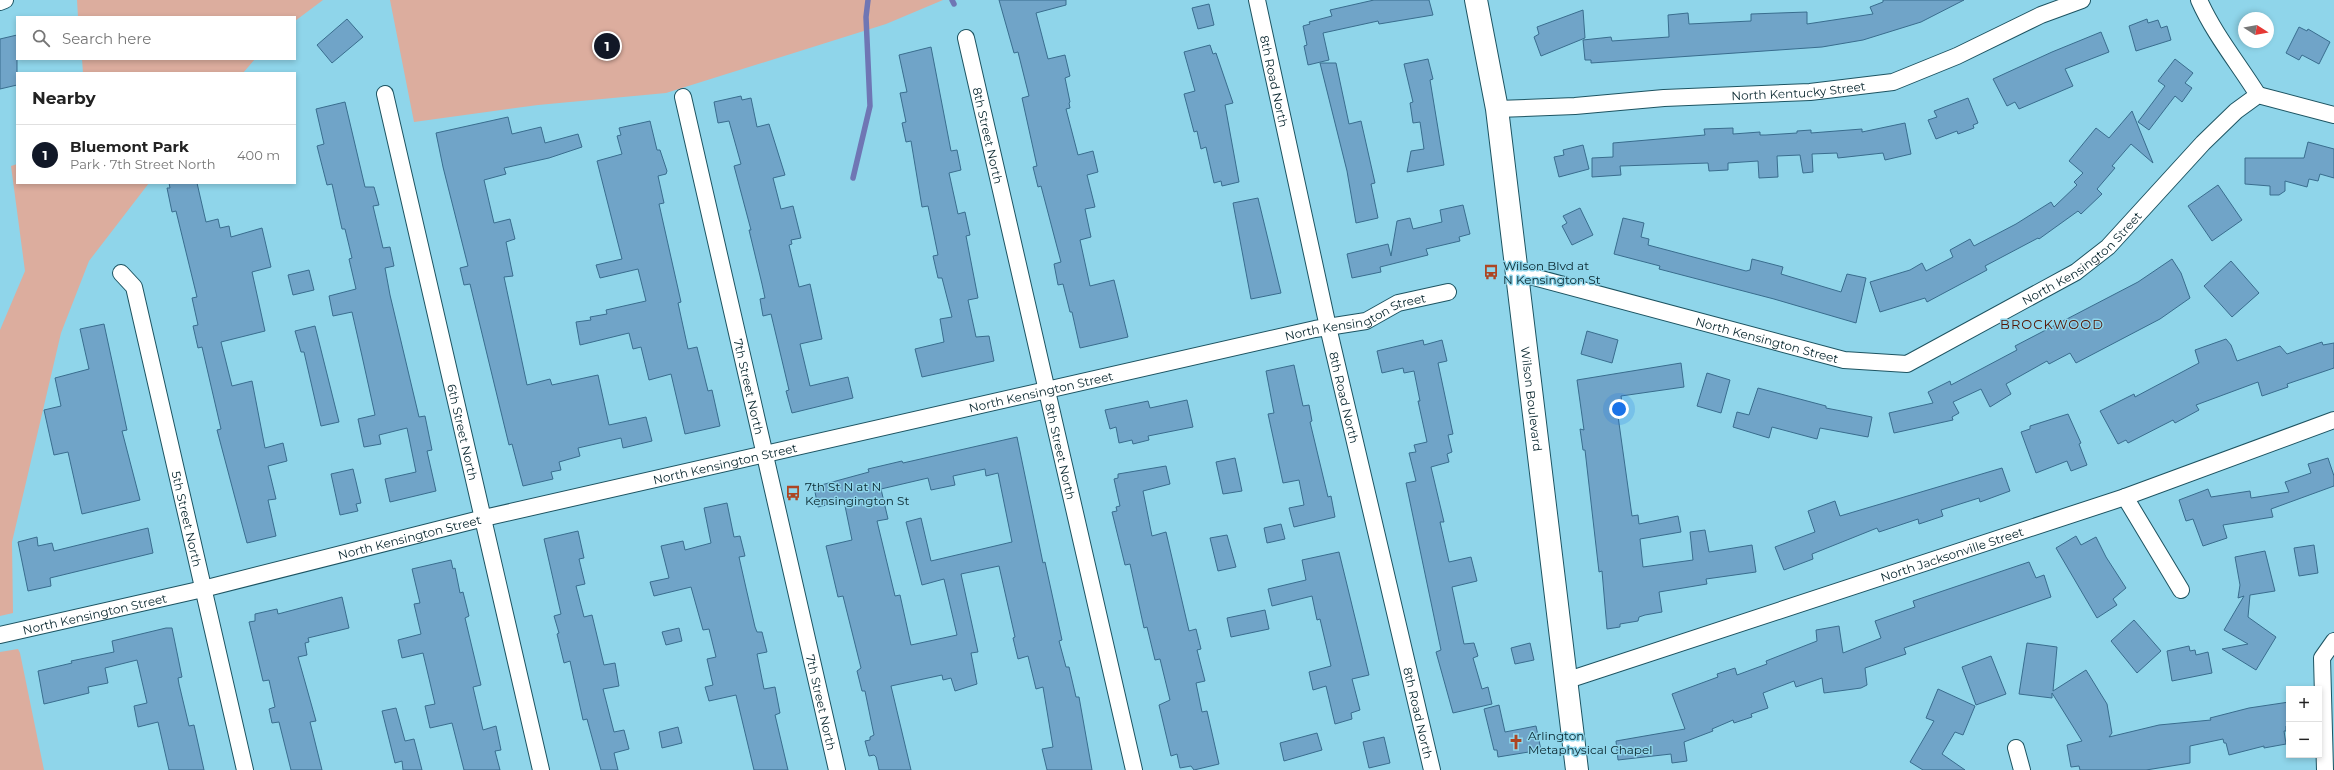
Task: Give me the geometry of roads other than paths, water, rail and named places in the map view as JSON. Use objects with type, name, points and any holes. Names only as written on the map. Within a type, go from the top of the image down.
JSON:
[{"type":"main road","name":"Wilson Boulevard","points":[[1476,0],[1483,28],[1497,109],[1516,272],[1568,680],[1577,770]]},
{"type":"main road","name":"Wilson Boulevard","points":[[1482,0],[1483,28]]},
{"type":"street","points":[[0,2],[5,0]]},
{"type":"street","name":"8th Road North","points":[[1257,0],[1328,327],[1432,770]]},
{"type":"street","name":"North Kentucky Street","points":[[1497,109],[1575,106],[1664,98],[1810,92],[1893,82],[1957,56],[2041,15],[2082,0]]},
{"type":"street","points":[[2199,0],[2210,25],[2241,67],[2258,95],[2334,115]]},
{"type":"street","name":"8th Street North","points":[[966,38],[1134,770]]},
{"type":"street","name":"6th Street North","points":[[385,94],[541,770]]},
{"type":"street","name":"North Kensington Street","points":[[1516,272],[1844,360],[1907,364],[2081,268],[2108,247],[2236,111],[2258,95]]},
{"type":"street","name":"7th Street North","points":[[683,97],[837,770]]},
{"type":"street","name":"5th Street North","points":[[121,273],[134,287],[245,770]]},
{"type":"street","name":"North Kensington Street","points":[[0,635],[203,589],[484,518],[764,456],[1047,389],[1328,327],[1366,321],[1398,303],[1448,292]]},
{"type":"street","name":"North Jacksonville Street","points":[[1568,680],[2125,497],[2334,420]]},
{"type":"street","points":[[2125,497],[2181,590]]},
{"type":"street","points":[[2325,770],[2322,658],[2334,641]]},
{"type":"street","points":[[2016,748],[2022,770]]},
{"type":"waterway","points":[[853,178],[870,106],[866,17],[868,0]]},
{"type":"waterway","points":[[952,0],[954,4]]},
{"type":"place","name":"Bluemont Park","points":[[607,46]]},
{"type":"place","name":"Wilson Blvd at N Kensington St","points":[[1491,272]]},
{"type":"place","name":"7th St N at N Kensingington St","points":[[793,493]]},
{"type":"place","name":"Arlington Metaphysical Chapel","points":[[1516,742]]},
{"type":"district","name":"BROCKWOOD","points":[[2052,324]]}]
